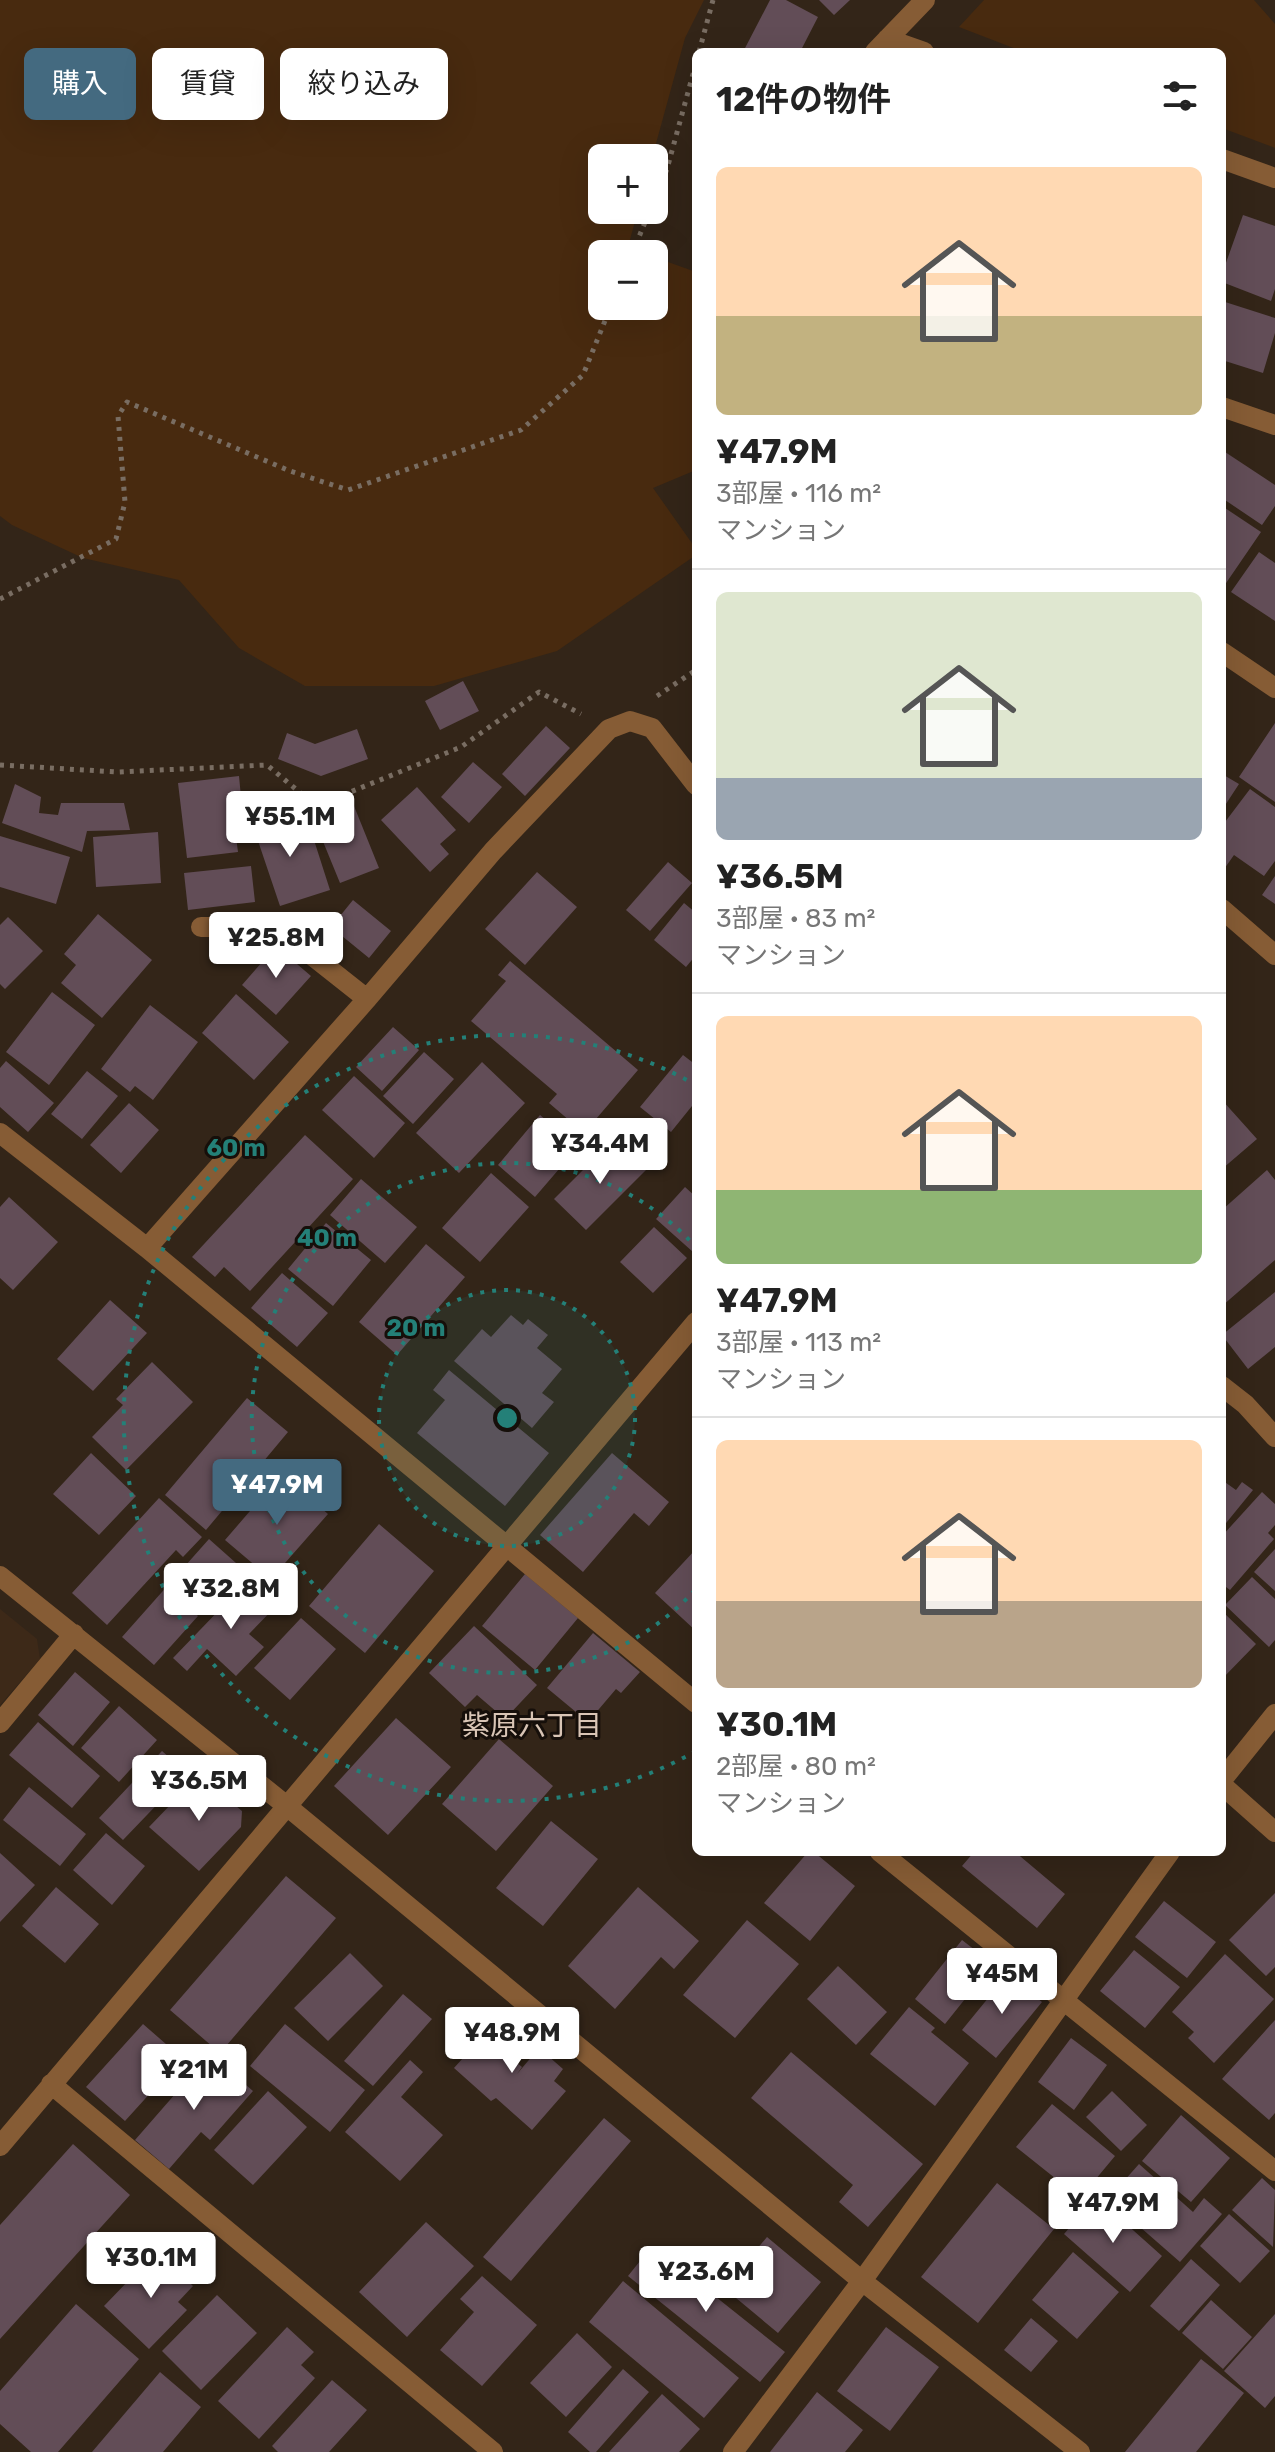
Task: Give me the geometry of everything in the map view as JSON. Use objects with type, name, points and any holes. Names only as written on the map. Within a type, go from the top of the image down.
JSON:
[{"type":"street","points":[[881,45],[925,0]]},
{"type":"street","points":[[1226,160],[1275,178]]},
{"type":"street","points":[[1226,408],[1275,425]]},
{"type":"street","points":[[1226,655],[1275,688]]},
{"type":"street","points":[[147,1248],[493,851],[609,729],[630,721],[652,728],[692,780]]},
{"type":"street","points":[[1226,912],[1275,955]]},
{"type":"street","points":[[201,927],[276,927],[367,999]]},
{"type":"street","points":[[2,1137],[147,1248],[692,1700]]},
{"type":"street","points":[[0,2146],[692,1327]]},
{"type":"street","points":[[1226,1389],[1245,1404],[1275,1437]]},
{"type":"street","points":[[0,1576],[288,1807],[862,2281],[1080,2452]]},
{"type":"street","points":[[0,1723],[74,1634]]},
{"type":"street","points":[[1226,1778],[1275,1714]]},
{"type":"street","points":[[1226,1787],[1275,1832]]},
{"type":"street","points":[[885,1856],[1275,2171]]},
{"type":"street","points":[[733,2452],[862,2281],[1167,1856]]},
{"type":"street","points":[[51,2084],[493,2452]]},
{"type":"path","points":[[700,48],[713,0]]},
{"type":"path","points":[[668,165],[692,78]]},
{"type":"path","points":[[0,599],[116,539],[125,502],[118,416],[127,402],[290,471],[348,490],[521,430],[583,375],[605,320]]},
{"type":"path","points":[[0,765],[118,772],[267,765],[316,806],[461,747],[539,692],[609,729]]},
{"type":"shaded area","points":[[0,0],[704,0],[685,38],[656,144],[588,144],[588,224],[634,224],[630,240],[588,240],[588,320],[668,320],[668,262],[692,271],[692,472],[653,488],[692,543],[692,558],[557,651],[434,686],[305,686],[239,648],[179,580],[83,558],[12,525],[0,516]]},
{"type":"shaded area","points":[[984,0],[1254,0],[1275,24],[1275,148],[1226,130],[1226,48],[1014,48],[959,27]]},
{"type":"shaded area","points":[[0,1609],[37,1639],[40,1659],[0,1705]]},
{"type":"building","points":[[770,0],[786,0],[818,17],[802,48],[745,48]]},
{"type":"building","points":[[819,0],[850,0],[834,15]]},
{"type":"building","points":[[1243,215],[1275,226],[1275,289],[1271,301],[1226,284],[1226,263]]},
{"type":"building","points":[[1226,302],[1275,318],[1275,333],[1263,373],[1226,361]]},
{"type":"building","points":[[1226,453],[1275,485],[1275,506],[1262,525],[1226,501]]},
{"type":"building","points":[[1226,509],[1261,532],[1226,583]]},
{"type":"building","points":[[1259,552],[1275,563],[1275,621],[1231,592]]},
{"type":"building","points":[[463,681],[479,711],[440,730],[425,701]]},
{"type":"building","points":[[1275,723],[1275,802],[1239,777]]},
{"type":"building","points":[[546,726],[570,748],[525,796],[502,774]]},
{"type":"building","points":[[357,729],[368,759],[321,776],[278,759],[287,733],[315,744]]},
{"type":"building","points":[[473,762],[502,787],[469,823],[441,797]]},
{"type":"building","points":[[239,776],[241,797],[231,798],[238,852],[187,858],[178,783]]},
{"type":"building","points":[[1226,776],[1239,784],[1226,804]]},
{"type":"building","points":[[15,784],[41,797],[39,813],[58,815],[61,803],[124,803],[130,830],[87,831],[82,852],[2,823]]},
{"type":"building","points":[[417,787],[456,830],[440,844],[449,854],[430,872],[381,820]]},
{"type":"building","points":[[1250,789],[1275,807],[1275,861],[1264,876],[1234,855],[1226,866],[1226,821]]},
{"type":"building","points":[[354,806],[379,868],[340,883],[315,822]]},
{"type":"building","points":[[288,808],[299,842],[313,837],[330,890],[280,906],[251,820]]},
{"type":"building","points":[[158,832],[161,883],[96,887],[93,837]]},
{"type":"building","points":[[0,836],[70,857],[56,904],[0,887]]},
{"type":"building","points":[[668,862],[692,883],[650,931],[626,910]]},
{"type":"building","points":[[251,866],[255,902],[188,910],[184,873]]},
{"type":"building","points":[[537,872],[577,907],[525,965],[485,929]]},
{"type":"building","points":[[1275,876],[1275,904],[1262,895]]},
{"type":"building","points":[[353,900],[391,931],[369,958],[331,927]]},
{"type":"building","points":[[684,903],[692,910],[692,960],[686,967],[654,940]]},
{"type":"building","points":[[98,914],[152,960],[102,1018],[61,983],[76,965],[64,954]]},
{"type":"building","points":[[8,917],[43,951],[5,989],[0,984],[0,925]]},
{"type":"building","points":[[276,946],[311,976],[276,1015],[242,985]]},
{"type":"building","points":[[510,961],[638,1070],[584,1133],[549,1103],[557,1094],[471,1021],[506,981],[498,975]]},
{"type":"building","points":[[52,992],[95,1025],[49,1085],[6,1052]]},
{"type":"building","points":[[236,994],[289,1042],[254,1080],[202,1033]]},
{"type":"building","points":[[150,1005],[198,1042],[153,1100],[135,1086],[130,1092],[101,1069]]},
{"type":"building","points":[[393,1027],[419,1050],[382,1091],[356,1067]]},
{"type":"building","points":[[424,1052],[454,1079],[413,1124],[383,1096]]},
{"type":"building","points":[[683,1055],[692,1062],[692,1106],[671,1132],[640,1107]]},
{"type":"building","points":[[6,1061],[54,1103],[28,1132],[0,1107],[0,1068]]},
{"type":"building","points":[[482,1062],[525,1103],[459,1173],[416,1133]]},
{"type":"building","points":[[87,1071],[118,1096],[82,1139],[51,1114]]},
{"type":"building","points":[[354,1076],[405,1123],[374,1158],[322,1110]]},
{"type":"building","points":[[129,1103],[159,1130],[121,1173],[90,1145]]},
{"type":"building","points":[[1226,1104],[1257,1139],[1226,1166]]},
{"type":"building","points":[[540,1115],[578,1147],[535,1197],[498,1165]]},
{"type":"building","points":[[305,1135],[353,1179],[250,1291],[224,1267],[215,1277],[192,1257]]},
{"type":"building","points":[[627,1147],[648,1168],[586,1230],[554,1199],[603,1150],[614,1161]]},
{"type":"building","points":[[1267,1170],[1275,1180],[1275,1260],[1226,1303],[1226,1206]]},
{"type":"building","points":[[491,1173],[529,1207],[480,1262],[442,1228]]},
{"type":"building","points":[[361,1179],[417,1227],[385,1263],[330,1215]]},
{"type":"building","points":[[685,1187],[692,1193],[692,1251],[656,1219]]},
{"type":"building","points":[[9,1197],[58,1242],[13,1290],[0,1278],[0,1207]]},
{"type":"building","points":[[326,1223],[371,1260],[333,1306],[288,1269]]},
{"type":"building","points":[[654,1227],[687,1258],[653,1293],[620,1262]]},
{"type":"building","points":[[426,1244],[465,1277],[397,1355],[359,1322]]},
{"type":"building","points":[[282,1273],[328,1313],[297,1347],[251,1308]]},
{"type":"building","points":[[1275,1292],[1275,1347],[1248,1369],[1226,1340],[1226,1332]]},
{"type":"building","points":[[110,1300],[147,1333],[93,1391],[57,1359]]},
{"type":"building","points":[[511,1315],[523,1325],[528,1319],[548,1335],[537,1348],[562,1369],[542,1393],[554,1402],[532,1428],[454,1361],[482,1329],[491,1337]]},
{"type":"building","points":[[152,1362],[193,1402],[126,1470],[92,1437],[123,1405],[116,1399]]},
{"type":"building","points":[[449,1370],[549,1453],[505,1506],[417,1433],[445,1400],[433,1390]]},
{"type":"building","points":[[247,1398],[288,1432],[206,1530],[165,1495]]},
{"type":"building","points":[[91,1453],[136,1496],[99,1535],[53,1494]]},
{"type":"building","points":[[612,1453],[669,1502],[649,1526],[634,1513],[583,1572],[540,1535]]},
{"type":"building","points":[[282,1474],[328,1514],[271,1579],[225,1540]]},
{"type":"building","points":[[1242,1482],[1253,1490],[1226,1523],[1226,1483],[1236,1490]]},
{"type":"building","points":[[1262,1492],[1275,1504],[1275,1525],[1268,1533],[1274,1539],[1230,1590],[1226,1587],[1226,1532]]},
{"type":"building","points":[[159,1498],[202,1537],[183,1557],[176,1550],[107,1625],[72,1593]]},
{"type":"building","points":[[379,1524],[434,1571],[365,1653],[309,1606]]},
{"type":"building","points":[[209,1539],[245,1571],[213,1606],[198,1593],[187,1606],[198,1616],[154,1665],[122,1637]]},
{"type":"building","points":[[1275,1549],[1275,1591],[1254,1572]]},
{"type":"building","points":[[692,1553],[692,1627],[655,1593]]},
{"type":"building","points":[[525,1574],[578,1618],[535,1670],[482,1626]]},
{"type":"building","points":[[1252,1577],[1275,1599],[1275,1640],[1269,1647],[1226,1606]]},
{"type":"building","points":[[250,1578],[278,1604],[249,1634],[264,1647],[236,1676],[207,1649],[187,1671],[173,1658]]},
{"type":"building","points":[[1226,1615],[1256,1644],[1226,1675]]},
{"type":"building","points":[[301,1618],[336,1649],[290,1700],[254,1668]]},
{"type":"building","points":[[474,1626],[537,1685],[505,1719],[477,1695],[465,1707],[429,1673]]},
{"type":"building","points":[[593,1633],[640,1672],[621,1693],[616,1689],[588,1722],[547,1688]]},
{"type":"building","points":[[75,1672],[110,1702],[73,1746],[38,1715]]},
{"type":"building","points":[[119,1706],[157,1740],[119,1782],[81,1748]]},
{"type":"building","points":[[396,1718],[451,1767],[388,1835],[334,1786]]},
{"type":"building","points":[[38,1722],[100,1776],[72,1808],[9,1755]]},
{"type":"building","points":[[499,1739],[553,1786],[496,1851],[442,1804]]},
{"type":"building","points":[[162,1751],[178,1765],[161,1782],[170,1791],[123,1840],[99,1818]]},
{"type":"building","points":[[199,1775],[242,1811],[241,1827],[199,1871],[149,1827]]},
{"type":"building","points":[[29,1787],[86,1834],[60,1866],[3,1820]]},
{"type":"building","points":[[551,1821],[598,1859],[543,1926],[496,1888]]},
{"type":"building","points":[[106,1833],[145,1866],[112,1905],[73,1870]]},
{"type":"building","points":[[0,1853],[35,1885],[0,1922]]},
{"type":"building","points":[[805,1856],[819,1856],[855,1886],[810,1941],[764,1903]]},
{"type":"building","points":[[971,1856],[1020,1856],[1065,1894],[1037,1928],[962,1866]]},
{"type":"building","points":[[286,1876],[336,1918],[220,2053],[170,2010]]},
{"type":"building","points":[[56,1887],[99,1924],[65,1963],[22,1926]]},
{"type":"building","points":[[638,1887],[699,1941],[674,1969],[661,1957],[615,2009],[568,1966]]},
{"type":"building","points":[[1275,1893],[1275,1967],[1266,1976],[1229,1940]]},
{"type":"building","points":[[1164,1901],[1216,1942],[1187,1978],[1135,1937]]},
{"type":"building","points":[[747,1920],[799,1964],[735,2038],[683,1995]]},
{"type":"building","points":[[962,1940],[993,1964],[945,2024],[915,1999]]},
{"type":"building","points":[[1134,1950],[1180,1987],[1145,2028],[1100,1991]]},
{"type":"building","points":[[350,1953],[383,1986],[328,2041],[294,2008]]},
{"type":"building","points":[[1225,1954],[1274,1999],[1214,2063],[1188,2038],[1194,2032],[1172,2012]]},
{"type":"building","points":[[838,1966],[887,2012],[856,2045],[807,1999]]},
{"type":"building","points":[[1007,1975],[1042,2002],[996,2058],[962,2030]]},
{"type":"building","points":[[403,1994],[432,2019],[373,2086],[344,2061]]},
{"type":"building","points":[[909,2007],[935,2028],[931,2032],[969,2063],[935,2106],[870,2054]]},
{"type":"building","points":[[499,2018],[524,2040],[509,2056],[522,2067],[517,2074],[539,2048],[563,2069],[554,2081],[566,2091],[532,2130],[496,2098],[491,2101],[454,2068]]},
{"type":"building","points":[[1275,2020],[1275,2113],[1269,2120],[1222,2079]]},
{"type":"building","points":[[143,2024],[182,2058],[125,2121],[86,2087]]},
{"type":"building","points":[[285,2024],[365,2090],[330,2132],[250,2066]]},
{"type":"building","points":[[1071,2038],[1107,2065],[1074,2110],[1038,2082]]},
{"type":"building","points":[[791,2052],[923,2164],[868,2227],[839,2202],[853,2185],[751,2098]]},
{"type":"building","points":[[210,2054],[253,2091],[210,2140],[201,2132],[169,2169],[135,2140]]},
{"type":"building","points":[[410,2060],[423,2072],[401,2097],[443,2135],[400,2181],[345,2132]]},
{"type":"building","points":[[268,2091],[307,2127],[253,2185],[214,2150]]},
{"type":"building","points":[[1112,2091],[1147,2125],[1121,2151],[1086,2117]]},
{"type":"building","points":[[1052,2104],[1115,2156],[1080,2198],[1016,2147]]},
{"type":"building","points":[[1181,2115],[1230,2158],[1191,2202],[1142,2161]]},
{"type":"building","points":[[604,2118],[631,2141],[511,2281],[483,2257]]},
{"type":"building","points":[[73,2144],[130,2195],[0,2339],[0,2225]]},
{"type":"building","points":[[1139,2164],[1193,2212],[1204,2198],[1222,2214],[1180,2262],[1108,2199]]},
{"type":"building","points":[[1262,2178],[1275,2190],[1273,2247],[1232,2210]]},
{"type":"building","points":[[997,2183],[1054,2229],[978,2323],[921,2277]]},
{"type":"building","points":[[1096,2197],[1162,2256],[1130,2292],[1064,2234]]},
{"type":"building","points":[[1229,2214],[1270,2251],[1240,2283],[1200,2246]]},
{"type":"building","points":[[426,2222],[474,2266],[407,2337],[359,2292]]},
{"type":"building","points":[[767,2237],[821,2282],[778,2333],[724,2288]]},
{"type":"building","points":[[652,2246],[785,2352],[760,2382],[628,2276]]},
{"type":"building","points":[[157,2251],[193,2286],[178,2302],[187,2310],[149,2349],[104,2306]]},
{"type":"building","points":[[1073,2252],[1119,2292],[1077,2339],[1032,2300]]},
{"type":"building","points":[[1191,2259],[1220,2285],[1179,2331],[1150,2306]]},
{"type":"building","points":[[482,2276],[537,2325],[482,2386],[440,2350],[474,2312],[460,2299]]},
{"type":"building","points":[[623,2281],[739,2378],[704,2418],[589,2322]]},
{"type":"building","points":[[217,2295],[257,2333],[201,2390],[162,2351]]},
{"type":"building","points":[[1211,2300],[1252,2337],[1223,2369],[1182,2333]]},
{"type":"building","points":[[76,2304],[139,2359],[58,2452],[31,2452],[0,2424],[0,2391]]},
{"type":"building","points":[[1275,2314],[1275,2396],[1265,2408],[1224,2371]]},
{"type":"building","points":[[1031,2318],[1058,2341],[1031,2372],[1004,2350]]},
{"type":"building","points":[[287,2327],[314,2352],[301,2365],[315,2378],[259,2439],[218,2401]]},
{"type":"building","points":[[886,2327],[939,2367],[890,2431],[837,2391]]},
{"type":"building","points":[[577,2333],[612,2367],[566,2417],[530,2383]]},
{"type":"building","points":[[1201,2359],[1244,2393],[1196,2452],[1125,2452]]},
{"type":"building","points":[[623,2369],[649,2392],[596,2452],[590,2452],[568,2432]]},
{"type":"building","points":[[160,2372],[201,2407],[163,2452],[92,2452]]},
{"type":"building","points":[[332,2380],[367,2410],[329,2452],[278,2452],[272,2446]]},
{"type":"building","points":[[817,2392],[863,2430],[845,2452],[770,2452]]},
{"type":"building","points":[[662,2394],[700,2429],[679,2452],[609,2452]]},
{"type":"district","name":"紫原六丁目","points":[[532,1725]]}]
